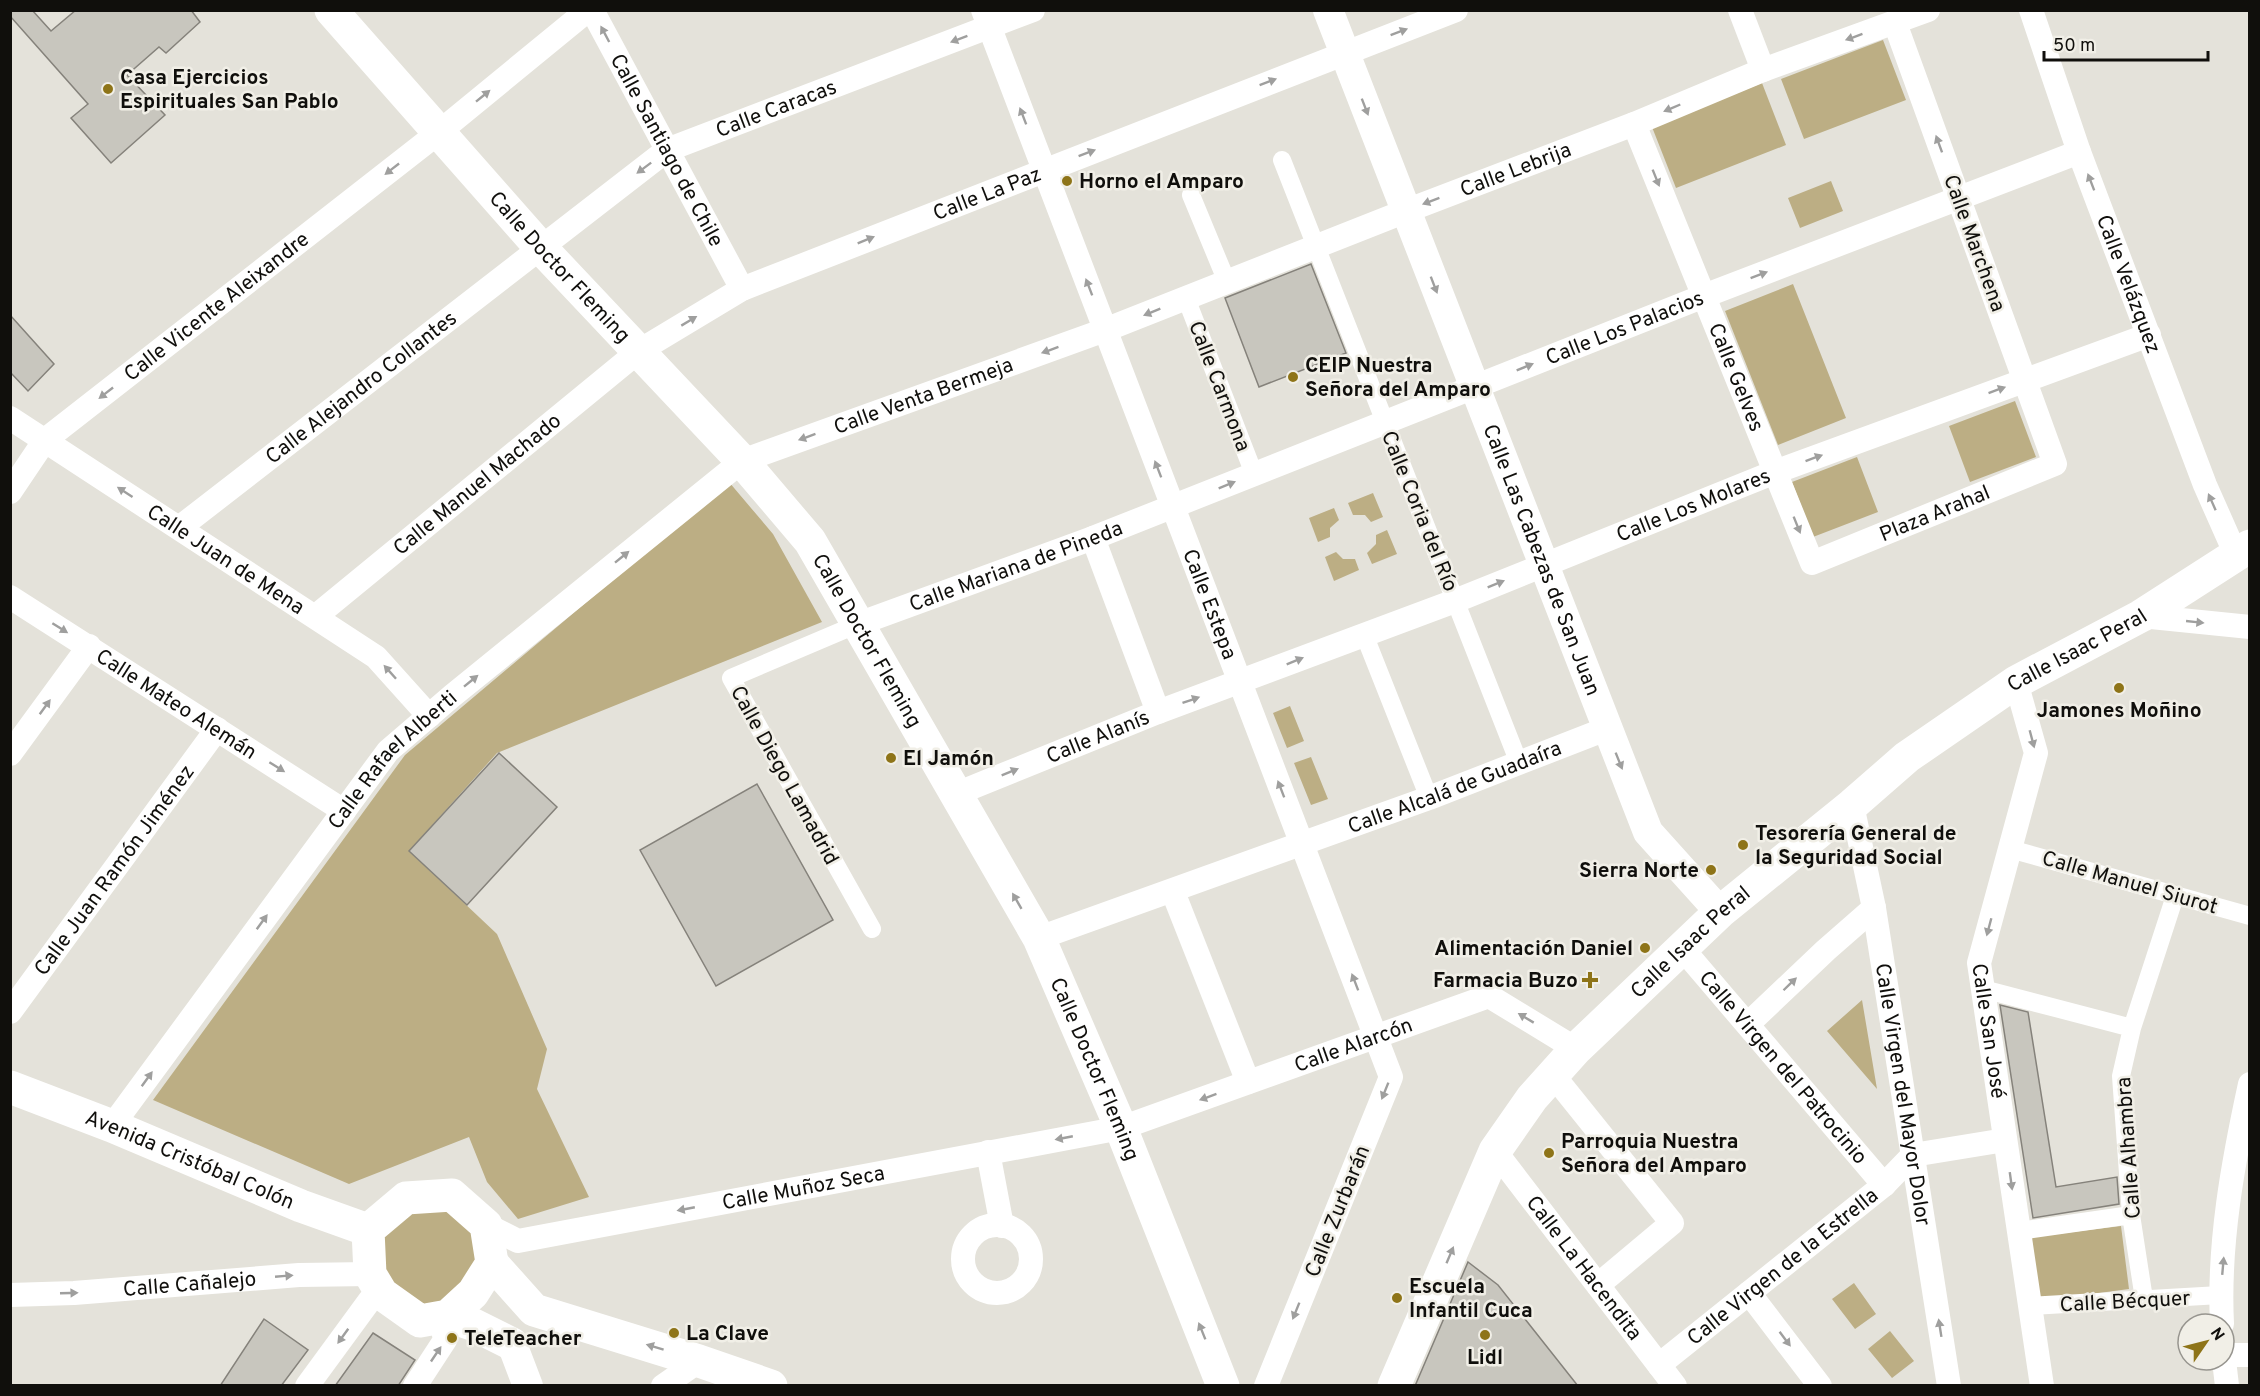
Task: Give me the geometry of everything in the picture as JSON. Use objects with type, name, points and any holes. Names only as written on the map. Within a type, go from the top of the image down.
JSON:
[{"type":"main road","name":"Calle Doctor Fleming","points":[[331,10],[540,247],[742,461],[810,541],[1039,939],[1121,1128],[1223,1386]]},
{"type":"main road","name":"Calle Isaac Peral","points":[[1394,1386],[1495,1151],[1532,1098],[1576,1049],[1720,912],[1852,805],[1907,757],[2016,682],[2140,616],[2243,550]]},
{"type":"main road","name":"Avenida Cristóbal Colón","points":[[10,1087],[112,1126],[301,1206],[368,1230]]},
{"type":"main road","points":[[512,1344],[472,1324],[444,1317],[420,1321],[376,1284],[368,1230],[406,1198],[452,1195],[486,1225],[492,1263],[534,1310],[699,1361],[771,1386]]},
{"type":"main road","points":[[444,1317],[473,1293],[492,1263]]},
{"type":"street","name":"Calle Vicente Aleixandre","points":[[10,492],[45,440],[438,133],[590,10]]},
{"type":"street","name":"Calle Santiago de Chile","points":[[590,10],[742,289]]},
{"type":"street","name":"Calle Caracas","points":[[540,247],[667,150],[986,19],[1034,10]]},
{"type":"street","name":"Calle Las Cabezas de San Juan","points":[[1328,10],[1542,565],[1648,832],[1720,912]]},
{"type":"street","name":"Calle La Paz","points":[[639,351],[742,289],[1456,10]]},
{"type":"street","points":[[1740,10],[1763,70]]},
{"type":"street","name":"Calle Lebrija","points":[[1105,330],[1634,124],[1763,70],[1928,10]]},
{"type":"street","name":"Calle Velázquez","points":[[2031,10],[2079,152],[2205,485],[2243,550]]},
{"type":"street","name":"Calle Estepa","points":[[986,19],[1376,1037]]},
{"type":"street","name":"Calle Marchena","points":[[1895,23],[2055,464]]},
{"type":"street","name":"Calle Gelves","points":[[1634,124],[1812,562]]},
{"type":"street","name":"Calle Los Palacios","points":[[1172,506],[1704,296],[2079,152]]},
{"type":"street","name":"Calle Coria del Río","points":[[1282,160],[1519,763]]},
{"type":"street","points":[[1191,195],[1227,282]]},
{"type":"street","name":"Calle Alejandro Collantes","points":[[179,528],[540,247]]},
{"type":"street","name":"Calle Carmona","points":[[1186,298],[1254,474]]},
{"type":"street","name":"Calle Venta Bermeja","points":[[742,461],[1105,330]]},
{"type":"street","name":"Calle Los Molares","points":[[1240,682],[1455,600],[1775,472],[2149,335]]},
{"type":"street","name":"Calle Manuel Machado","points":[[316,616],[639,351]]},
{"type":"street","name":"Calle Juan de Mena","points":[[10,418],[376,657],[429,716]]},
{"type":"street","name":"Calle Rafael Alberti","points":[[112,1126],[388,751],[742,461]]},
{"type":"street","name":"Plaza Arahal","points":[[1812,562],[2055,464]]},
{"type":"street","name":"Calle Mariana de Pineda","points":[[858,624],[1093,538],[1172,506]]},
{"type":"street","points":[[1093,538],[1158,712]]},
{"type":"street","name":"Calle Mateo Alemán","points":[[10,597],[344,811]]},
{"type":"street","points":[[2140,616],[2250,627]]},
{"type":"street","name":"Calle Diego Lamadrid","points":[[858,624],[731,678],[872,929]]},
{"type":"street","points":[[1364,634],[1429,798]]},
{"type":"street","points":[[10,754],[89,646]]},
{"type":"street","name":"Calle Alanís","points":[[956,794],[1158,712],[1240,682]]},
{"type":"street","name":"Calle San José","points":[[2016,682],[2036,753],[1979,963],[2042,1386]]},
{"type":"street","name":"Calle Juan Ramón Jiménez","points":[[10,1012],[217,729]]},
{"type":"street","name":"Calle Alcalá de Guadaíra","points":[[1039,939],[1429,798],[1606,729]]},
{"type":"street","name":"Calle Virgen del Mayor Dolor","points":[[1852,805],[1874,908],[1949,1386]]},
{"type":"street","name":"Calle Manuel Siurot","points":[[2010,849],[2250,916]]},
{"type":"street","points":[[1173,892],[1248,1082]]},
{"type":"street","name":"Calle Alhambra","points":[[2144,1299],[2131,1215],[2121,1076],[2132,1028],[2175,896]]},
{"type":"street","points":[[1748,1024],[1874,908]]},
{"type":"street","name":"Calle Virgen del Patrocinio","points":[[1681,947],[1884,1185]]},
{"type":"street","points":[[1983,989],[2132,1028]]},
{"type":"street","name":"Calle Alarcón","points":[[1121,1128],[1489,996],[1576,1049]]},
{"type":"street","name":"Calle Zurbarán","points":[[1266,1386],[1391,1077],[1376,1037]]},
{"type":"street","points":[[1553,1075],[1672,1223],[1598,1285]]},
{"type":"street","points":[[2221,1312],[2220,1295],[2232,1168],[2250,1084]]},
{"type":"street","name":"Calle Muñoz Seca","points":[[486,1225],[518,1241],[1121,1128]]},
{"type":"street","points":[[1913,1155],[2005,1140]]},
{"type":"street","name":"Calle La Hacendita","points":[[1495,1151],[1675,1386]]},
{"type":"street","points":[[988,1152],[1002,1226]]},
{"type":"street","name":"Calle Virgen de la Estrella","points":[[1659,1365],[1884,1185],[1913,1155]]},
{"type":"street","points":[[2019,1231],[2131,1215]]},
{"type":"street","name":"Calle Cañalejo","points":[[10,1295],[74,1293],[299,1275],[376,1284]]},
{"type":"street","points":[[307,1386],[370,1300],[376,1284]]},
{"type":"street","points":[[1749,1293],[1820,1386]]},
{"type":"street","name":"Calle Bécquer","points":[[2030,1306],[2220,1295]]},
{"type":"street","points":[[415,1386],[445,1341],[444,1317]]},
{"type":"street","points":[[512,1344],[528,1386]]},
{"type":"street","points":[[663,1386],[699,1361]]},
{"type":"shaded area","points":[[1883,40],[1906,100],[1804,139],[1781,79]]},
{"type":"shaded area","points":[[1762,83],[1786,145],[1676,188],[1652,127]]},
{"type":"shaded area","points":[[1831,181],[1843,211],[1800,228],[1788,198]]},
{"type":"shaded area","points":[[1793,284],[1846,418],[1778,445],[1725,311]]},
{"type":"shaded area","points":[[2015,401],[2036,457],[1970,482],[1949,426]]},
{"type":"shaded area","points":[[1857,457],[1878,512],[1813,537],[1792,482]]},
{"type":"shaded area","points":[[729,482],[773,534],[822,622],[497,753],[409,851],[497,934],[547,1049],[537,1089],[589,1197],[518,1219],[487,1182],[469,1137],[349,1184],[153,1100],[405,755]]},
{"type":"shaded area","points":[[1373,493],[1383,517],[1371,522],[1365,515],[1353,515],[1348,503]]},
{"type":"shaded area","points":[[1334,508],[1339,520],[1330,528],[1330,537],[1318,542],[1309,518]]},
{"type":"shaded area","points":[[1387,530],[1397,554],[1372,564],[1367,553],[1376,544],[1376,535]]},
{"type":"shaded area","points":[[1336,552],[1343,559],[1355,559],[1359,570],[1334,581],[1325,557]]},
{"type":"shaded area","points":[[1290,706],[1304,741],[1287,748],[1273,713]]},
{"type":"shaded area","points":[[1311,757],[1328,799],[1311,805],[1294,763]]},
{"type":"shaded area","points":[[1862,1000],[1877,1089],[1827,1031]]},
{"type":"shaded area","points":[[442,1209],[462,1222],[473,1235],[478,1251],[477,1259],[453,1299],[421,1306],[392,1291],[379,1246],[385,1230],[409,1210]]},
{"type":"shaded area","points":[[2121,1226],[2129,1289],[2039,1301],[2031,1237]]},
{"type":"shaded area","points":[[1854,1283],[1876,1314],[1855,1329],[1832,1299]]},
{"type":"shaded area","points":[[1890,1331],[1914,1361],[1892,1378],[1868,1349]]},
{"type":"building","name":"Casa Ejercicios Espirituales San Pablo","points":[[10,10],[32,10],[51,31],[76,10],[191,10],[200,22],[166,53],[159,47],[127,75],[165,115],[111,163],[71,118],[88,104],[10,16]]},
{"type":"building","points":[[1311,264],[1346,353],[1259,387],[1225,298]]},
{"type":"building","points":[[10,315],[54,364],[28,391],[10,372]]},
{"type":"building","points":[[499,753],[557,807],[467,905],[409,851]]},
{"type":"building","points":[[757,784],[833,920],[716,986],[640,850]]},
{"type":"building","points":[[2000,1005],[2028,1012],[2056,1187],[2117,1177],[2119,1204],[2033,1218]]},
{"type":"building","name":"Lidl","points":[[1468,1262],[1498,1285],[1578,1386],[1415,1386]]},
{"type":"building","points":[[264,1319],[308,1350],[281,1386],[220,1386]]},
{"type":"building","points":[[373,1333],[415,1360],[398,1386],[335,1386]]},
{"type":"place","name":"Casa Ejercicios Espirituales San Pablo","points":[[108,89]]},
{"type":"place","name":"Horno el Amparo","points":[[1067,181]]},
{"type":"place","name":"CEIP Nuestra Señora del Amparo","points":[[1293,377]]},
{"type":"place","name":"Jamones Moñino","points":[[2119,688]]},
{"type":"place","name":"El Jamón","points":[[891,758]]},
{"type":"place","name":"Tesorería General de la Seguridad Social","points":[[1743,845]]},
{"type":"place","name":"Sierra Norte","points":[[1711,870]]},
{"type":"place","name":"Alimentación Daniel","points":[[1645,948]]},
{"type":"place","name":"Farmacia Buzo","points":[[1590,980]]},
{"type":"place","name":"Parroquia Nuestra Señora del Amparo","points":[[1549,1153]]},
{"type":"place","name":"Escuela Infantil Cuca","points":[[1397,1298]]},
{"type":"place","name":"La Clave","points":[[674,1333]]},
{"type":"place","name":"Lidl","points":[[1485,1335]]},
{"type":"place","name":"TeleTeacher","points":[[452,1338]]}]
